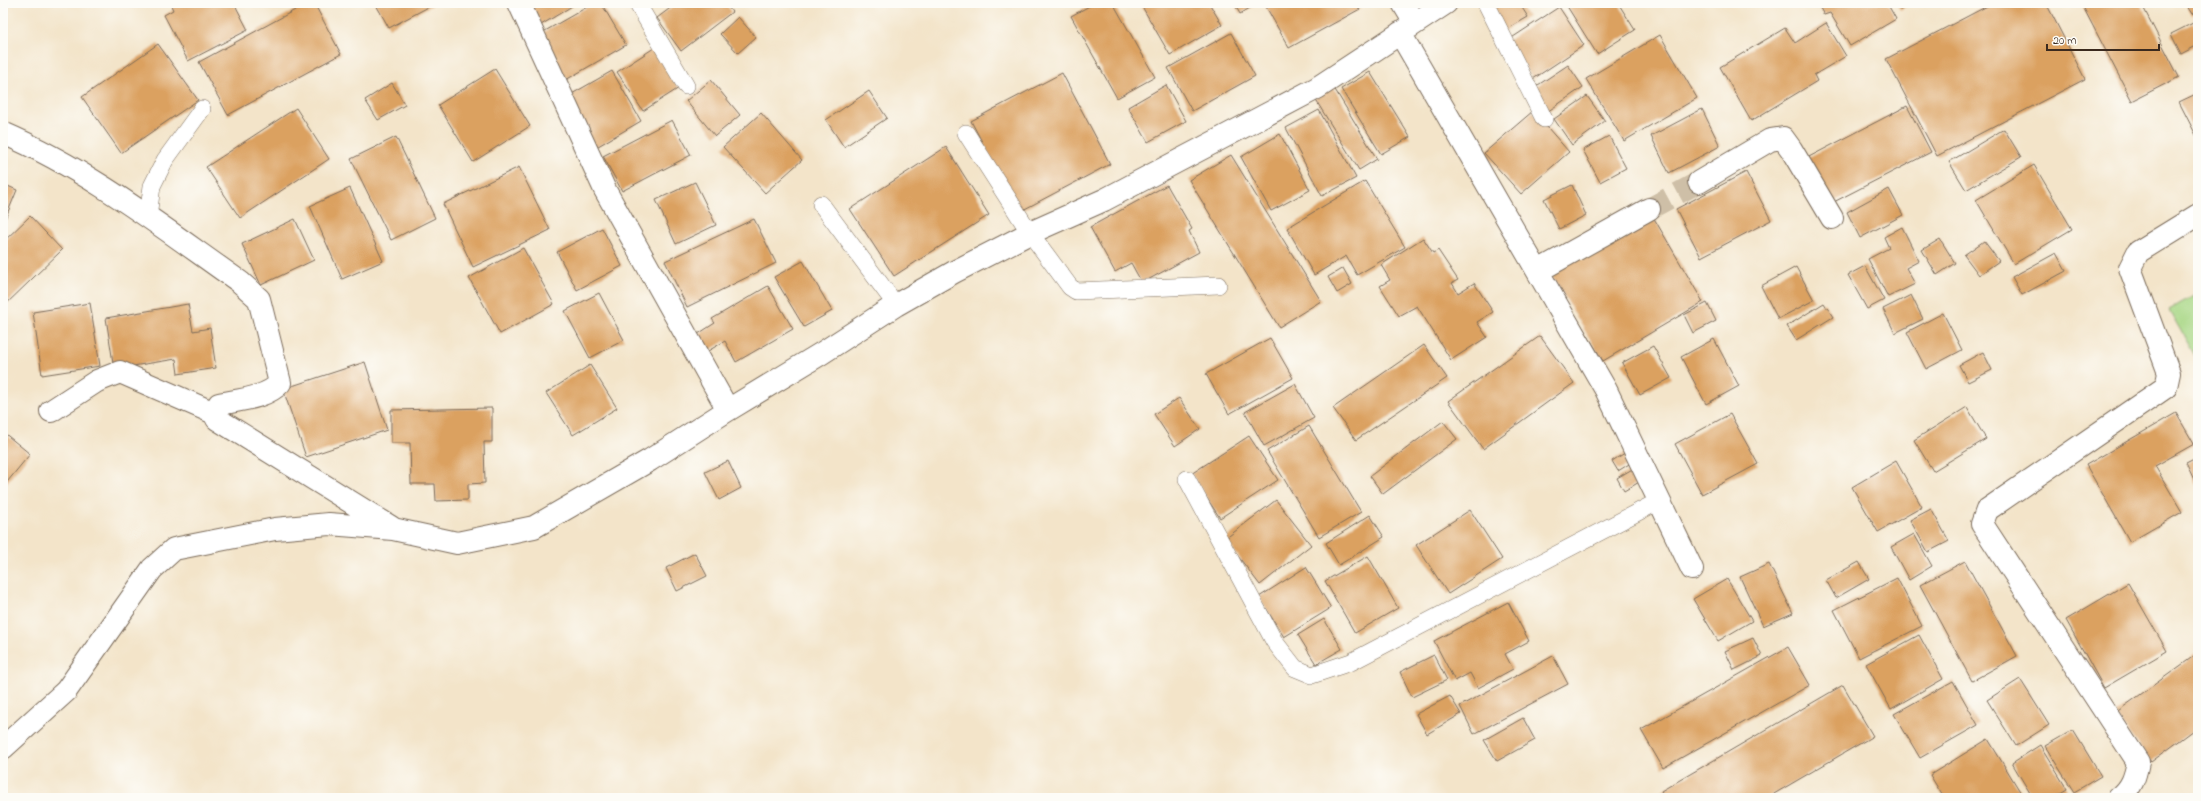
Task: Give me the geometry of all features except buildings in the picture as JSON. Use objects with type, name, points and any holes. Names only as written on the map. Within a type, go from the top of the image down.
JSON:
[{"type":"street","points":[[519,3],[605,190],[728,410]]},
{"type":"street","points":[[1403,3],[1407,28],[1538,271],[1606,390],[1692,569]]},
{"type":"street","points":[[3,748],[66,691],[152,569],[174,549],[275,529],[322,525],[394,529],[456,543],[534,528],[650,460],[896,305],[1030,233],[1104,200],[1317,88],[1446,3]]},
{"type":"street","points":[[3,133],[31,145],[104,187],[240,282],[259,300],[280,383],[276,388],[265,393],[219,404],[214,413]]},
{"type":"street","points":[[1699,182],[1770,140],[1783,138],[1832,218]]},
{"type":"street","points":[[1538,271],[1649,209]]},
{"type":"street","points":[[2119,798],[2128,792],[2135,779],[2138,762],[1982,524],[1987,510],[2166,387],[2169,373],[2130,268],[2138,252],[2198,215]]},
{"type":"street","points":[[51,410],[97,381],[120,372],[214,413],[217,419],[394,529]]},
{"type":"lane","points":[[637,3],[686,86]]},
{"type":"lane","points":[[1486,3],[1544,119]]},
{"type":"lane","points":[[148,217],[152,186],[166,160],[202,109]]},
{"type":"lane","points":[[966,133],[1062,280],[1076,291],[1218,285]]},
{"type":"lane","points":[[821,204],[896,305]]},
{"type":"lane","points":[[1186,479],[1274,641],[1295,668],[1312,675],[1351,662],[1660,501]]},
{"type":"green space","points":[[2198,293],[2198,361],[2169,310]]},
{"type":"tunnel","points":[[1649,209],[1699,182]]}]
